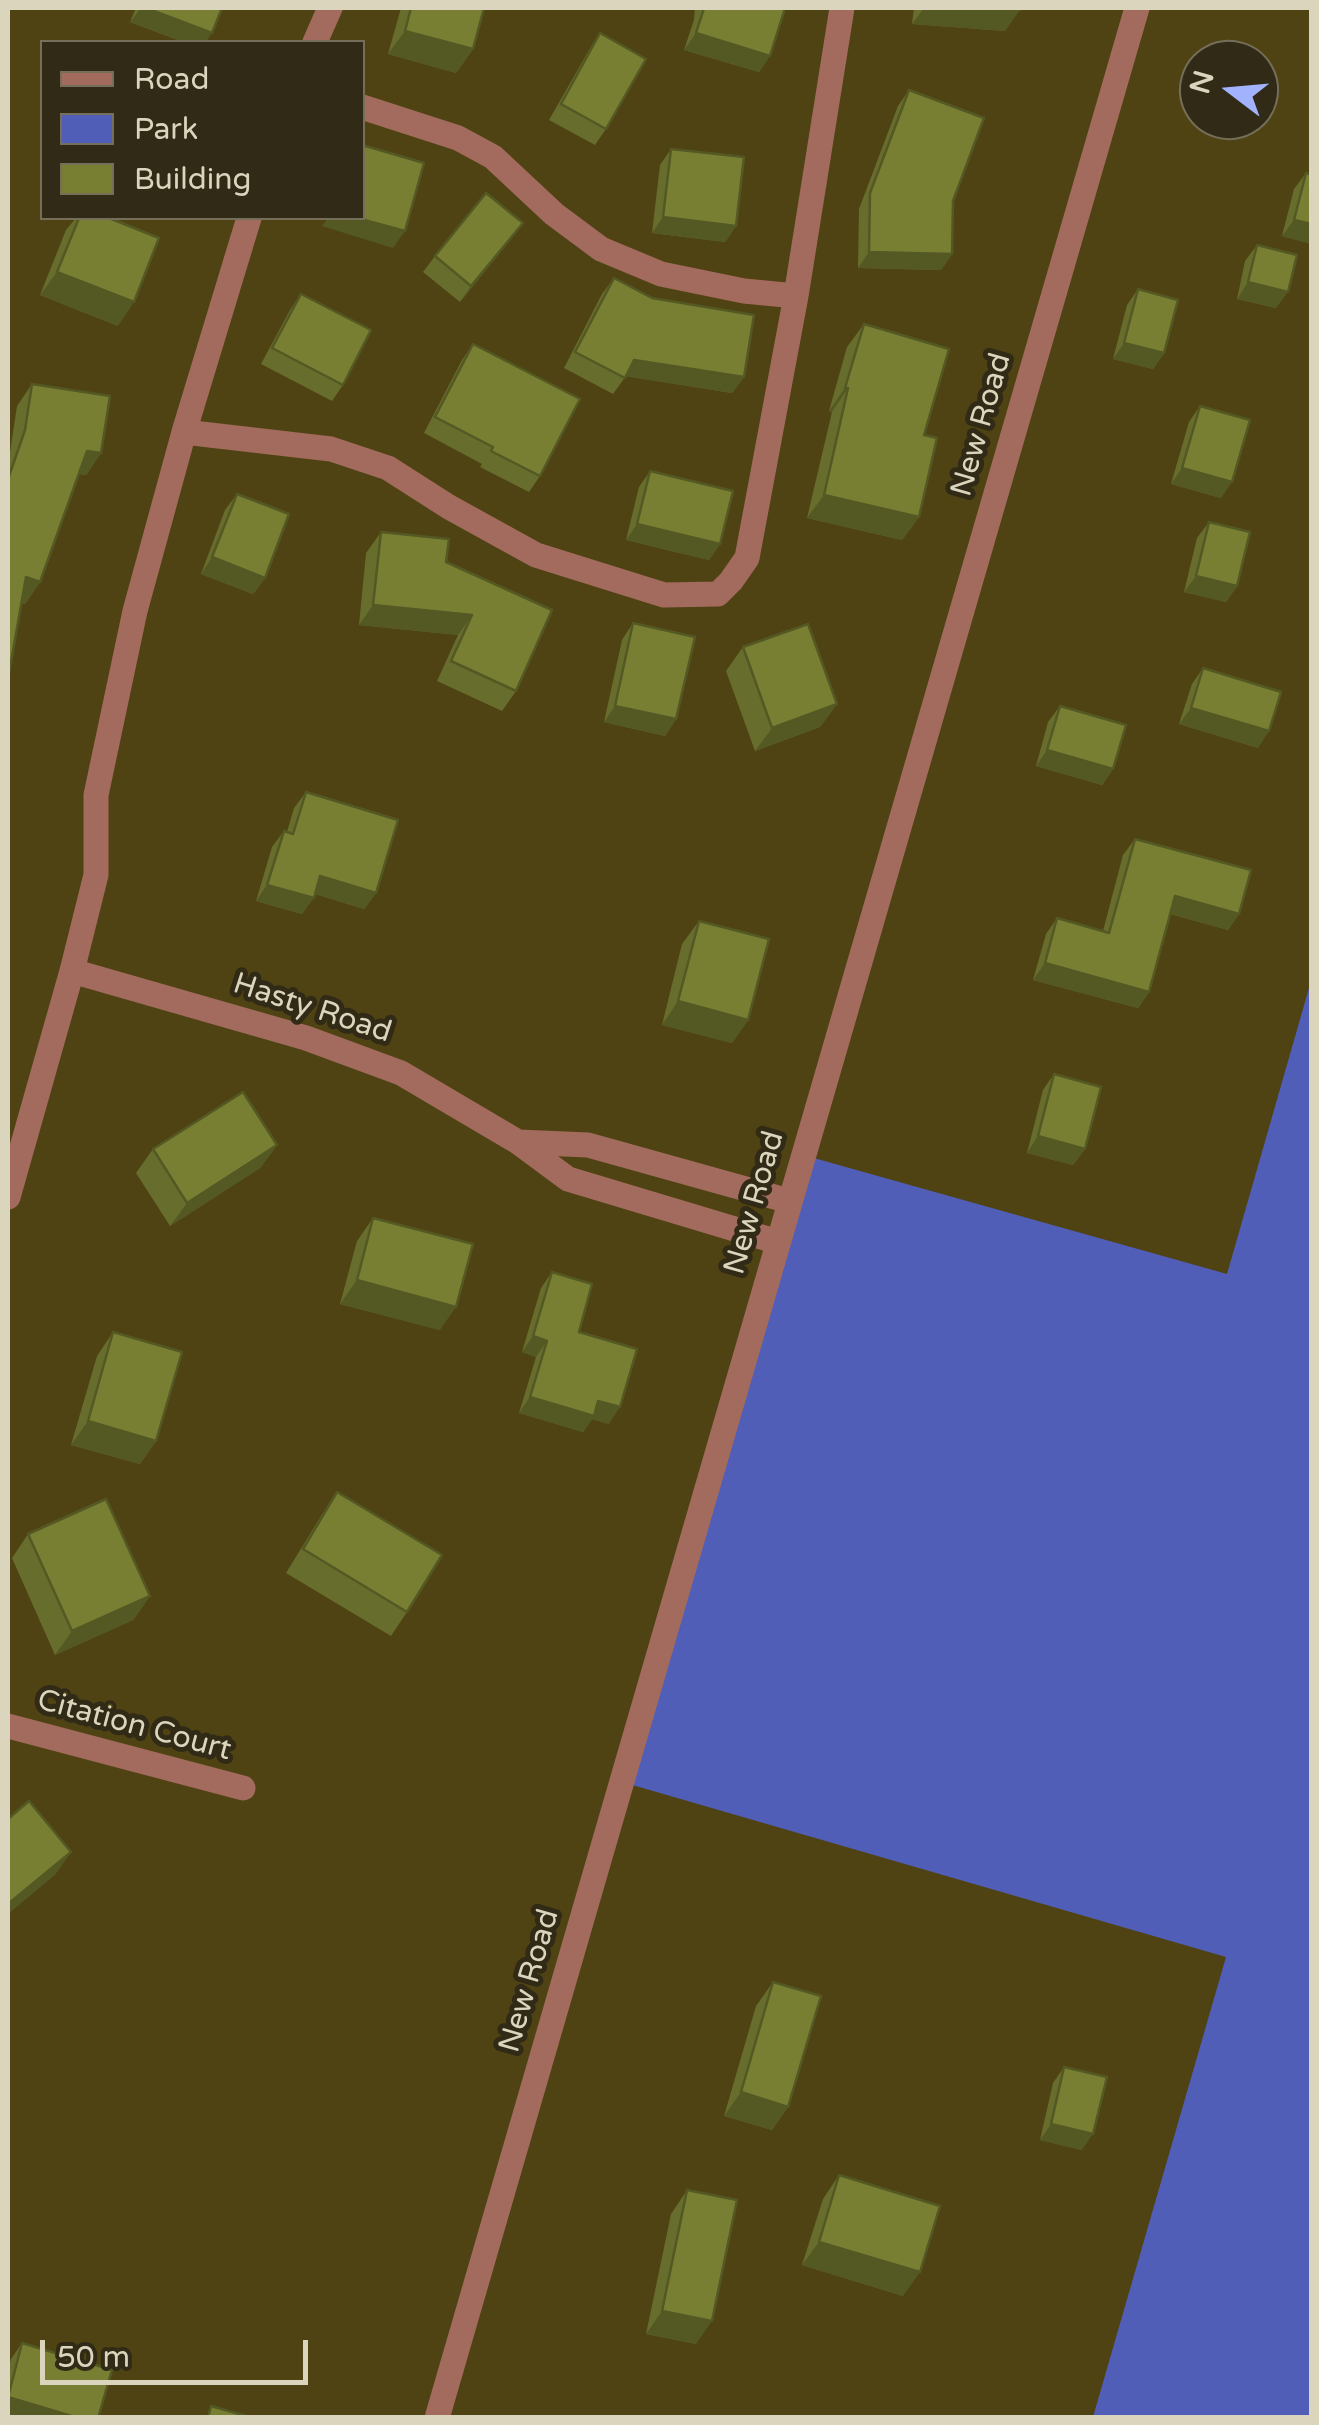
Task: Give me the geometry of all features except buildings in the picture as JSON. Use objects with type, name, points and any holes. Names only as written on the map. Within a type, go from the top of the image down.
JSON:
[{"type":"street","points":[[316,40],[330,8]]},
{"type":"street","points":[[184,432],[331,449],[388,468],[449,508],[536,555],[664,594],[718,594],[748,558],[796,296],[842,8]]},
{"type":"street","name":"New Road","points":[[438,2418],[1137,8]]},
{"type":"street","points":[[365,108],[458,138],[494,158],[554,214],[601,248],[662,274],[744,291],[796,296]]},
{"type":"street","points":[[8,1197],[96,875],[96,795],[134,612],[249,220]]},
{"type":"street","name":"Hasty Road","points":[[72,970],[306,1038],[401,1073],[518,1142],[568,1179],[778,1242]]},
{"type":"street","name":"Hasty Road","points":[[518,1142],[588,1145],[789,1201]]},
{"type":"street","name":"Citation Court","points":[[8,1726],[243,1788]]},
{"type":"green space","points":[[1311,981],[1311,2417],[1093,2417],[1226,1957],[622,1782],[803,1155],[1227,1274]]}]
